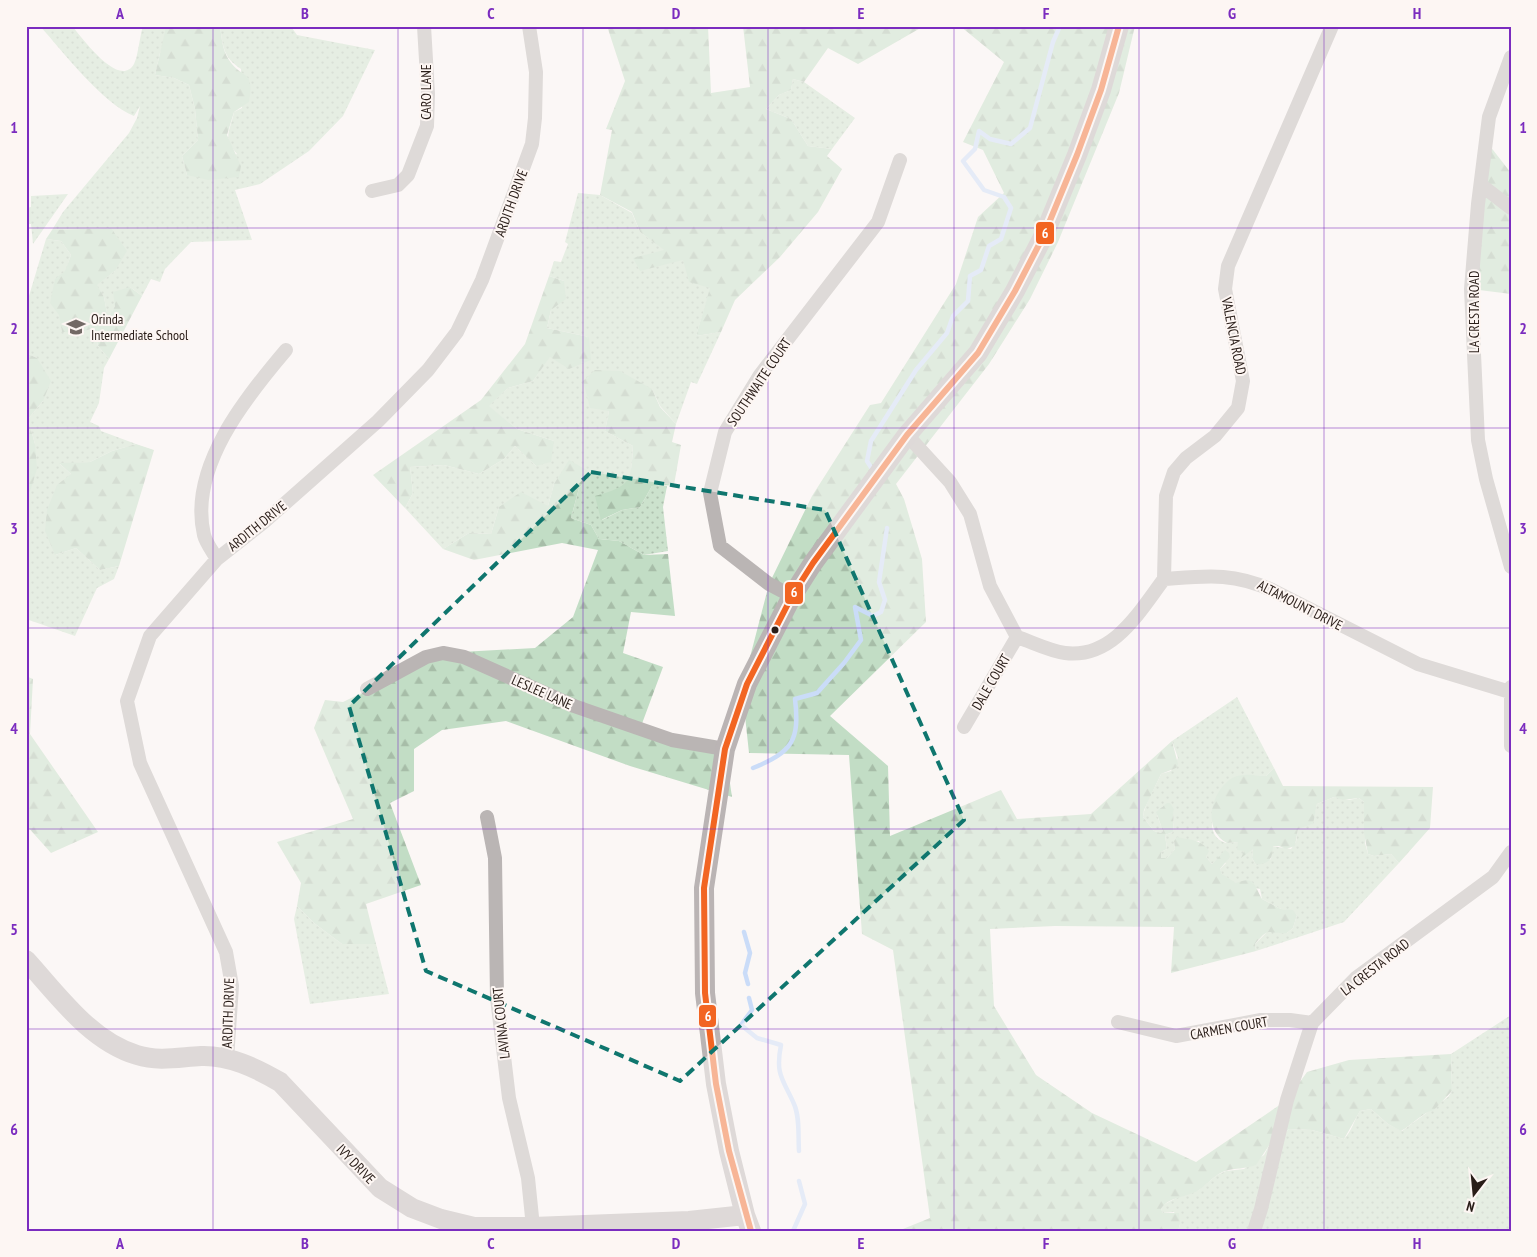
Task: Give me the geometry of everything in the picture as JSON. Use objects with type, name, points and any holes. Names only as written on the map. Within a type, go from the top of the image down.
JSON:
[{"type":"main road","points":[[748,1223],[716,1084],[705,993],[704,888],[725,749],[747,684],[792,596],[813,563],[907,436],[978,353],[1040,243],[1098,100],[1119,26]]},
{"type":"main road","name":"IVY DRIVE","points":[[26,960],[82,1021],[108,1042],[138,1055],[174,1060],[202,1056],[227,1058],[262,1072],[280,1082],[380,1188],[412,1208],[441,1219],[474,1227],[533,1227],[689,1221],[748,1223]]},
{"type":"street","name":"CARO LANE","points":[[372,191],[398,185],[408,175],[426,126],[428,94],[424,26]]},
{"type":"street","name":"ARDITH DRIVE","points":[[227,1058],[232,986],[226,952],[140,763],[127,701],[150,636],[216,559],[264,522],[378,421],[428,370],[457,332],[482,280],[532,144],[536,72],[529,26]]},
{"type":"street","name":"VALENCIA ROAD","points":[[1164,579],[1166,496],[1174,472],[1186,458],[1215,436],[1238,408],[1243,381],[1225,289],[1228,266],[1332,26]]},
{"type":"street","name":"LA CRESTA ROAD","points":[[1510,558],[1486,479],[1478,440],[1471,289],[1489,117],[1511,57]]},
{"type":"street","name":"SOUTHWAITE COURT","points":[[792,596],[768,584],[720,546],[710,493],[725,432],[766,368],[878,222],[900,160]]},
{"type":"street","points":[[1481,186],[1511,208]]},
{"type":"street","points":[[216,559],[204,536],[201,499],[210,465],[247,396],[286,350]]},
{"type":"street","points":[[907,436],[950,482],[970,514],[990,586],[1017,637],[1063,653],[1086,654],[1106,646],[1126,628],[1164,579]]},
{"type":"street","name":"ALTAMOUNT DRIVE","points":[[1164,579],[1223,575],[1253,581],[1418,664],[1510,690]]},
{"type":"street","name":"DALE COURT","points":[[964,727],[1017,637]]},
{"type":"street","name":"LESLEE LANE","points":[[367,689],[426,657],[443,652],[464,657],[574,706],[672,740],[725,749]]},
{"type":"street","points":[[1510,690],[1511,746]]},
{"type":"street","name":"LAVINA COURT","points":[[487,817],[495,858],[497,998],[509,1098],[528,1178],[533,1227]]},
{"type":"street","name":"LA CRESTA ROAD","points":[[1254,1231],[1287,1100],[1312,1023],[1356,978],[1493,877],[1511,852]]},
{"type":"street","name":"CARMEN COURT","points":[[1118,1022],[1176,1036],[1261,1020],[1290,1020],[1312,1023]]},
{"type":"highlighted area","points":[[591,472],[825,510],[964,820],[680,1081],[426,971],[349,706]]},
{"type":"green space","points":[[40,26],[72,26],[110,66],[119,70],[127,70],[134,64],[137,56],[143,26],[181,26],[175,27],[160,53],[155,75],[174,78],[189,85],[195,109],[198,140],[182,156],[187,175],[237,154],[232,148],[228,134],[234,112],[242,108],[241,69],[227,56],[220,26],[292,28],[297,35],[375,50],[343,116],[309,151],[260,184],[235,190],[252,240],[191,242],[165,269],[160,282],[151,279],[142,296],[130,287],[115,306],[108,320],[104,297],[96,285],[115,271],[111,228],[52,230],[63,212],[129,133],[137,118],[140,106],[134,116],[109,101]]},
{"type":"green space","points":[[220,26],[225,52],[234,66],[249,79],[250,91],[249,102],[234,112],[227,135],[241,166],[239,177],[208,180],[187,175],[182,156],[198,140],[195,109],[189,85],[174,78],[155,75],[166,27]]},
{"type":"green space","points":[[607,26],[708,26],[711,93],[750,87],[743,26],[924,26],[858,64],[828,48],[804,82],[793,79],[791,90],[779,95],[766,109],[791,119],[808,146],[832,149],[827,156],[842,169],[818,212],[780,257],[735,300],[721,332],[696,336],[710,288],[689,282],[683,260],[640,271],[633,258],[664,250],[640,232],[632,212],[600,195],[612,130],[606,129],[625,81]]},
{"type":"green space","points":[[960,26],[1135,26],[1119,93],[1058,242],[1030,299],[989,364],[896,484],[904,499],[922,559],[926,622],[830,716],[888,766],[890,836],[1001,790],[1017,819],[1091,814],[1172,741],[1178,764],[1176,768],[1161,774],[1144,810],[1143,817],[1154,831],[1161,833],[1163,831],[1156,812],[1167,803],[1170,803],[1174,809],[1173,832],[1165,835],[1167,849],[1161,852],[1161,858],[1167,858],[1175,849],[1174,841],[1177,837],[1195,841],[1206,847],[1209,851],[1206,857],[1212,864],[1225,850],[1229,853],[1230,857],[1220,869],[1222,874],[1236,883],[1247,880],[1251,881],[1256,886],[1262,899],[1281,909],[1293,910],[1297,915],[1293,928],[1287,933],[1267,933],[1255,944],[1256,951],[1171,973],[1174,927],[1055,926],[990,929],[994,1006],[1036,1075],[1092,1113],[1196,1162],[1287,1100],[1307,1072],[1349,1060],[1451,1054],[1452,1091],[1434,1110],[1426,1113],[1401,1131],[1388,1124],[1371,1109],[1360,1111],[1344,1139],[1312,1130],[1289,1129],[1270,1144],[1256,1165],[1225,1171],[1199,1190],[1164,1205],[1161,1209],[1163,1213],[1179,1213],[1180,1224],[1178,1231],[898,1231],[930,1218],[893,950],[862,934],[849,755],[749,753],[742,688],[769,584],[812,496],[870,405],[881,403],[956,284],[978,217],[1004,193],[983,150],[963,142],[1004,62]]},
{"type":"green space","points":[[793,79],[804,82],[855,118],[832,149],[808,146],[791,119],[766,109],[779,95],[791,90]]},
{"type":"green space","points":[[1486,141],[1511,173],[1511,294],[1471,289]]},
{"type":"green space","points":[[578,193],[600,195],[632,213],[640,232],[665,250],[683,259],[711,287],[696,336],[721,332],[697,384],[691,382],[676,424],[660,406],[652,389],[609,411],[605,431],[633,446],[631,475],[602,520],[622,510],[640,507],[652,486],[667,486],[663,507],[668,551],[644,555],[619,541],[599,539],[591,525],[571,518],[579,488],[592,473],[554,484],[548,506],[499,507],[491,534],[469,533],[443,549],[405,508],[413,493],[410,467],[444,465],[479,474],[504,459],[515,446],[536,466],[554,441],[517,429],[488,406],[508,388],[533,381],[550,356],[589,337],[547,328],[551,310],[564,281],[549,276],[554,261],[561,262],[568,244],[565,242]]},
{"type":"green space","points":[[68,194],[33,244],[31,224],[26,224],[26,208],[31,207],[31,196]]},
{"type":"green space","points":[[111,228],[127,251],[115,271],[97,285],[104,297],[108,319],[115,306],[113,292],[130,287],[142,296],[109,359],[98,346],[94,328],[82,332],[62,332],[59,315],[50,303],[55,279],[65,271],[71,255],[61,241],[46,239],[52,230]]},
{"type":"green space","points":[[46,239],[61,241],[71,255],[62,293],[60,312],[62,332],[82,332],[94,328],[98,346],[109,359],[104,368],[99,403],[90,422],[99,426],[101,431],[136,444],[112,451],[90,462],[60,464],[71,474],[55,555],[76,548],[100,570],[119,566],[114,579],[97,588],[75,636],[26,619],[26,491],[30,492],[35,444],[28,419],[43,401],[37,358],[26,353],[26,306]]},
{"type":"green space","points":[[549,276],[564,281],[566,299],[551,310],[547,328],[589,337],[591,360],[569,369],[550,357],[533,381],[508,388],[489,406],[517,429],[554,441],[551,462],[536,466],[515,446],[504,459],[479,474],[444,465],[410,467],[413,493],[405,508],[373,475],[481,400],[525,344]]},
{"type":"green space","points":[[26,353],[37,358],[51,381],[43,401],[28,419],[35,444],[37,469],[30,492],[26,491]]},
{"type":"green space","points":[[595,370],[620,371],[652,389],[660,407],[676,424],[672,442],[681,445],[674,485],[652,486],[640,507],[622,510],[601,520],[595,496],[616,489],[627,481],[630,475],[633,446],[605,431],[609,411],[590,408],[583,381]]},
{"type":"green space","points":[[136,444],[154,450],[119,566],[100,570],[76,548],[55,555],[45,531],[47,510],[57,485],[71,474],[59,463],[90,462],[112,451]]},
{"type":"green space","points":[[569,460],[592,473],[579,488],[571,518],[591,525],[599,539],[619,541],[644,555],[668,554],[675,616],[631,612],[623,653],[663,667],[640,729],[725,749],[732,797],[630,766],[506,721],[442,730],[414,749],[414,791],[390,803],[421,885],[366,904],[376,944],[342,944],[314,923],[297,906],[301,883],[277,842],[353,819],[314,728],[325,700],[343,702],[443,653],[535,648],[573,617],[598,550],[562,543],[474,560],[443,549],[469,533],[491,534],[499,507],[521,492],[548,506],[554,484]]},
{"type":"green space","points":[[26,676],[33,679],[30,734],[98,832],[51,853],[26,825]]},
{"type":"green space","points":[[1237,697],[1274,768],[1266,776],[1249,775],[1218,794],[1214,807],[1212,829],[1219,840],[1226,843],[1238,842],[1241,849],[1253,849],[1252,858],[1256,865],[1271,859],[1272,846],[1291,849],[1296,842],[1298,828],[1312,824],[1317,804],[1334,797],[1349,800],[1359,798],[1364,802],[1365,807],[1365,843],[1368,854],[1374,856],[1391,854],[1399,863],[1344,922],[1256,951],[1255,944],[1268,931],[1287,933],[1293,928],[1297,915],[1293,911],[1281,909],[1262,899],[1260,889],[1225,878],[1220,869],[1226,863],[1217,859],[1212,864],[1206,857],[1207,854],[1199,841],[1174,841],[1175,849],[1167,858],[1161,858],[1161,852],[1167,849],[1165,835],[1173,832],[1174,809],[1163,806],[1157,815],[1163,831],[1161,833],[1154,831],[1143,817],[1148,801],[1161,774],[1171,771],[1178,758],[1172,741]]},
{"type":"green space","points":[[1274,768],[1283,786],[1433,787],[1430,828],[1399,863],[1391,854],[1374,856],[1368,854],[1364,833],[1364,802],[1359,798],[1343,800],[1334,797],[1317,804],[1313,824],[1298,829],[1295,846],[1286,849],[1273,846],[1270,860],[1256,865],[1252,858],[1253,849],[1241,858],[1244,851],[1237,850],[1238,842],[1227,843],[1219,837],[1214,829],[1212,811],[1218,792],[1232,778],[1244,775],[1266,776]]},
{"type":"green space","points":[[297,906],[314,923],[342,944],[376,944],[389,994],[310,1004],[294,919]]},
{"type":"green space","points":[[1511,1015],[1511,1231],[1178,1231],[1180,1224],[1174,1212],[1163,1213],[1161,1209],[1163,1205],[1182,1195],[1199,1190],[1217,1175],[1226,1171],[1244,1169],[1264,1155],[1270,1144],[1289,1129],[1312,1130],[1344,1139],[1360,1111],[1371,1109],[1388,1124],[1402,1131],[1448,1097],[1452,1091],[1451,1054]]},
{"type":"waterway","points":[[874,472],[867,461],[871,441],[916,370],[947,333],[953,316],[968,301],[970,276],[981,270],[989,246],[1001,239],[1011,208],[1004,197],[984,190],[963,161],[975,149],[979,131],[990,139],[1011,144],[1030,128],[1053,42],[1060,26]]},
{"type":"waterway","points":[[753,768],[777,756],[791,743],[796,725],[795,699],[817,693],[844,663],[861,640],[855,607],[873,616],[881,612],[885,600],[879,582],[887,528]]},
{"type":"waterway","points":[[744,932],[750,953],[745,973],[748,984]]},
{"type":"waterway","points":[[749,998],[752,1010],[741,1025],[757,1038],[781,1045],[779,1055],[781,1076],[796,1109],[799,1151]]},
{"type":"waterway","points":[[793,1231],[805,1204],[799,1181]]},
{"type":"transit line","name":"6","points":[[751,1231],[729,1151],[716,1084],[705,993],[704,888],[725,749],[747,684],[792,596],[813,563],[907,435],[978,353],[1015,291],[1044,235],[1077,155],[1101,90],[1119,26]]},
{"type":"place","name":"Orinda Intermediate School","points":[[76,327]]}]
